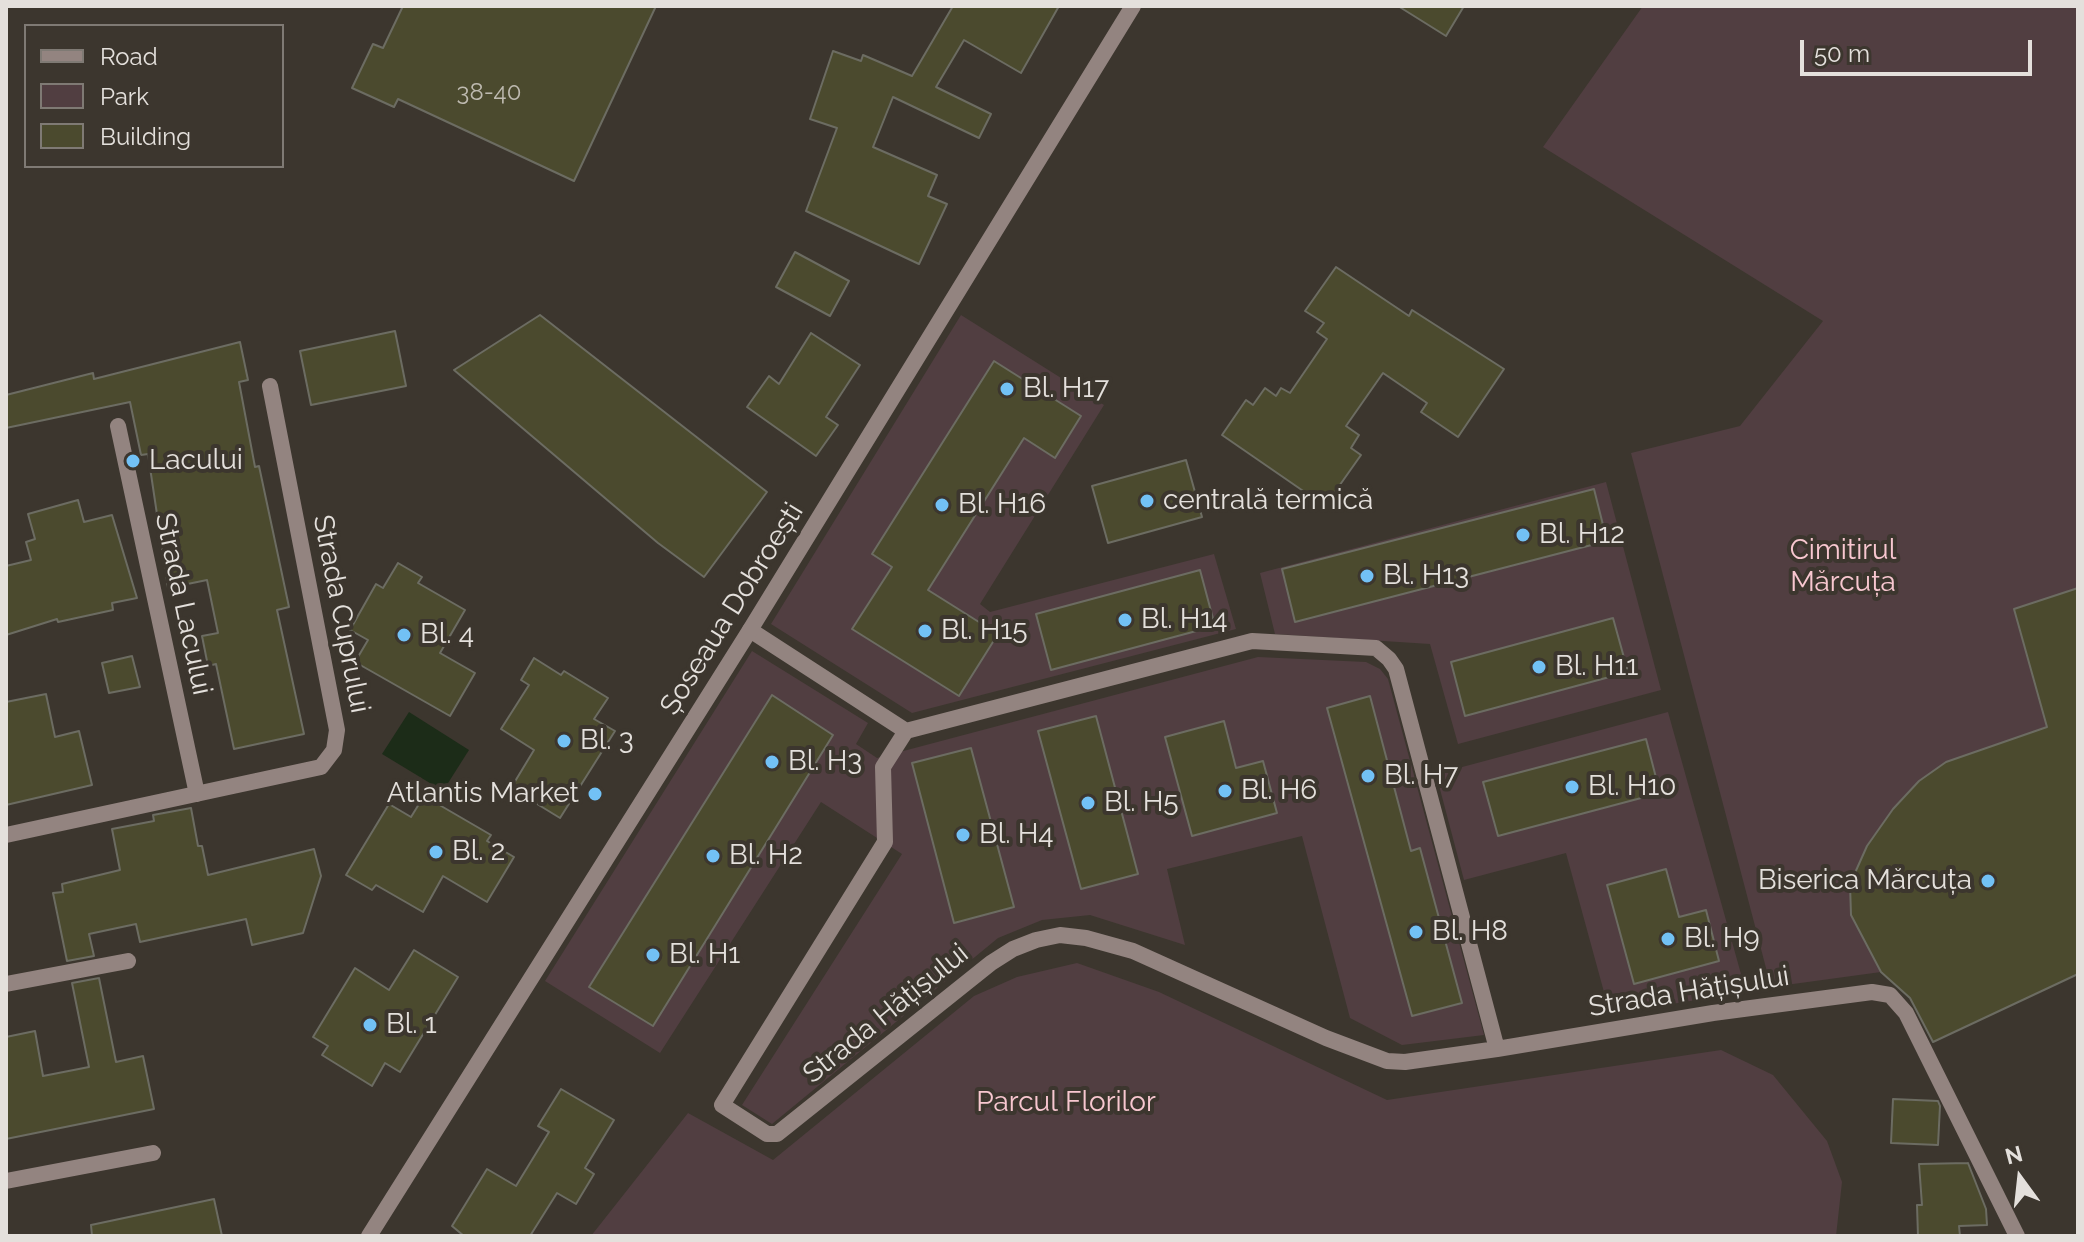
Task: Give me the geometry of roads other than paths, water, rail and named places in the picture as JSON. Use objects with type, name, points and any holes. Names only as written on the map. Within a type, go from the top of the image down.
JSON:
[{"type":"street","name":"Șoseaua Dobroești","points":[[369,1236],[750,630],[1133,6]]},
{"type":"street","name":"Strada Cuprului","points":[[6,835],[321,767],[334,750],[337,730],[270,386]]},
{"type":"street","name":"Strada Lacului","points":[[118,426],[197,794]]},
{"type":"street","points":[[750,630],[906,731],[1252,641],[1376,648],[1396,669],[1497,1049]]},
{"type":"street","name":"Strada Hățișului","points":[[906,731],[883,767],[885,842],[722,1105],[767,1134],[784,1130],[991,963],[1013,949],[1060,935],[1086,938],[1133,951],[1369,1056],[1405,1062],[1872,992],[1890,995],[1906,1013],[2017,1236]]},
{"type":"street","points":[[6,984],[128,961]]},
{"type":"street","points":[[6,1181],[153,1153]]},
{"type":"place","name":"Bl. H17","points":[[1007,389]]},
{"type":"place","name":"Lacului","points":[[133,461]]},
{"type":"place","name":"centrală termică","points":[[1147,501]]},
{"type":"place","name":"Bl. H16","points":[[942,505]]},
{"type":"place","name":"Bl. H12","points":[[1523,535]]},
{"type":"place","name":"Bl. H13","points":[[1367,576]]},
{"type":"place","name":"Bl. H14","points":[[1125,620]]},
{"type":"place","name":"Bl. H15","points":[[925,631]]},
{"type":"place","name":"Bl. 4","points":[[404,635]]},
{"type":"place","name":"Bl. H11","points":[[1539,667]]},
{"type":"place","name":"Bl. 3","points":[[564,741]]},
{"type":"place","name":"Bl. H3","points":[[772,762]]},
{"type":"place","name":"Bl. H7","points":[[1368,776]]},
{"type":"place","name":"Bl. H10","points":[[1572,787]]},
{"type":"place","name":"Bl. H6","points":[[1225,791]]},
{"type":"place","name":"Atlantis Market","points":[[595,794]]},
{"type":"place","name":"Bl. H5","points":[[1088,803]]},
{"type":"place","name":"Bl. H4","points":[[963,835]]},
{"type":"place","name":"Bl. 2","points":[[436,852]]},
{"type":"place","name":"Bl. H2","points":[[713,856]]},
{"type":"place","name":"Biserica Mărcuța","points":[[1988,881]]},
{"type":"place","name":"Bl. H8","points":[[1416,932]]},
{"type":"place","name":"Bl. H9","points":[[1668,939]]},
{"type":"place","name":"Bl. H1","points":[[653,955]]},
{"type":"place","name":"Bl. 1","points":[[370,1025]]},
{"type":"park label","name":"Cimitirul Mărcuța","points":[[1843,567]]},
{"type":"park label","name":"Parcul Florilor","points":[[1066,1103]]}]
